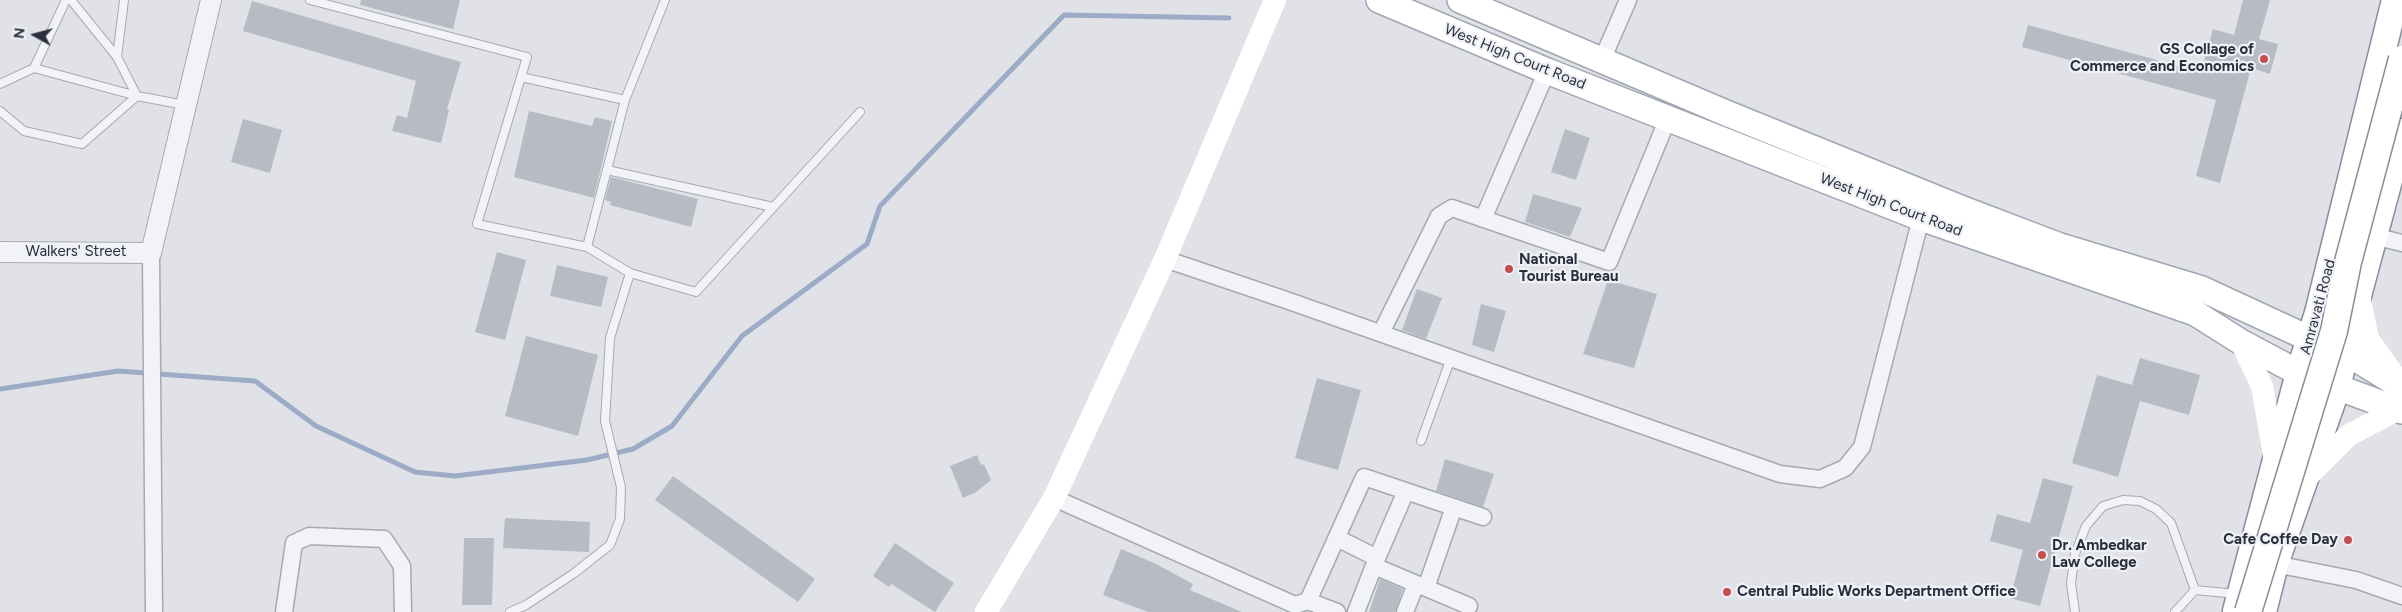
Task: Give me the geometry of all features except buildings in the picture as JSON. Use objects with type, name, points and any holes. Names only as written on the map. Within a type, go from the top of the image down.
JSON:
[{"type":"highway","name":"Amravati Road","points":[[2245,608],[2276,465],[2299,374],[2310,339],[2395,0]]},
{"type":"highway","points":[[2245,608],[2334,331],[2348,262],[2402,59]]},
{"type":"highway","points":[[2245,608],[2342,334],[2358,261],[2402,100]]},
{"type":"highway","points":[[2263,612],[2276,564],[2337,388],[2373,236],[2402,132]]},
{"type":"main road","points":[[987,612],[1054,498],[1165,259],[1276,0]]},
{"type":"main road","name":"West High Court Road","points":[[1379,0],[1547,71],[1921,218],[2195,313],[2241,342],[2299,374],[2337,388],[2401,399]]},
{"type":"main road","name":"West High Court Road","points":[[1460,0],[1963,209],[2060,246],[2202,289],[2310,339],[2345,352],[2401,399]]},
{"type":"main road","points":[[2308,476],[2349,435],[2401,399],[2368,339],[2359,292]]},
{"type":"main road","points":[[2241,342],[2262,386],[2276,465]]},
{"type":"street","points":[[154,612],[151,253],[211,0]]},
{"type":"street","points":[[1602,60],[1628,0]]},
{"type":"street","points":[[1483,219],[1547,71]]},
{"type":"street","points":[[1381,333],[1439,216],[1452,208],[1609,262],[1668,118]]},
{"type":"street","points":[[1165,259],[1780,474],[1820,479],[1846,468],[1862,447],[1921,218]]},
{"type":"street","points":[[2373,236],[2402,243]]},
{"type":"street","name":"Walkers' Street","points":[[0,252],[151,253]]},
{"type":"street","points":[[1308,601],[1364,476],[1483,517]]},
{"type":"street","points":[[1356,612],[1406,491]]},
{"type":"street","points":[[1054,498],[1295,604],[1308,601],[1336,612]]},
{"type":"street","points":[[1405,612],[1421,586],[1454,507]]},
{"type":"street","points":[[284,612],[294,543],[309,536],[384,539],[402,566],[404,612]]},
{"type":"street","points":[[1337,538],[1421,586],[1469,606]]},
{"type":"street","points":[[2276,564],[2356,580],[2402,596]]},
{"type":"lane","points":[[0,84],[34,68],[66,0]]},
{"type":"lane","points":[[71,0],[117,57],[137,96]]},
{"type":"lane","points":[[117,57],[124,0]]},
{"type":"lane","points":[[310,0],[527,57],[477,224],[587,247],[630,273],[696,292],[860,112]]},
{"type":"lane","points":[[587,247],[625,100],[665,0]]},
{"type":"lane","points":[[34,68],[137,96],[185,105]]},
{"type":"lane","points":[[521,77],[625,100]]},
{"type":"lane","points":[[0,111],[24,131],[82,144],[137,96]]},
{"type":"lane","points":[[607,170],[773,207]]},
{"type":"lane","points":[[510,612],[526,605],[565,579],[610,545],[620,519],[621,487],[605,421],[610,338],[630,273]]},
{"type":"lane","points":[[1421,441],[1451,358]]},
{"type":"lane","points":[[2075,612],[2071,583],[2075,554],[2086,526],[2103,506],[2123,500],[2140,501],[2156,509],[2171,523],[2195,590]]},
{"type":"lane","points":[[2195,590],[2245,608]]},
{"type":"lane","points":[[2175,612],[2195,590]]},
{"type":"waterway","points":[[0,389],[118,371],[255,381],[316,426],[415,472],[455,476],[587,460],[633,449],[672,426],[742,336],[867,244],[880,206],[1064,15],[1229,18]]},
{"type":"place","name":"GS Collage of Commerce and Economics","points":[[2264,59]]},
{"type":"place","name":"National Tourist Bureau","points":[[1509,269]]},
{"type":"place","name":"Cafe Coffee Day","points":[[2348,540]]},
{"type":"place","name":"Dr. Ambedkar Law College","points":[[2042,555]]},
{"type":"place","name":"Central Public Works Department Office","points":[[1727,592]]}]
